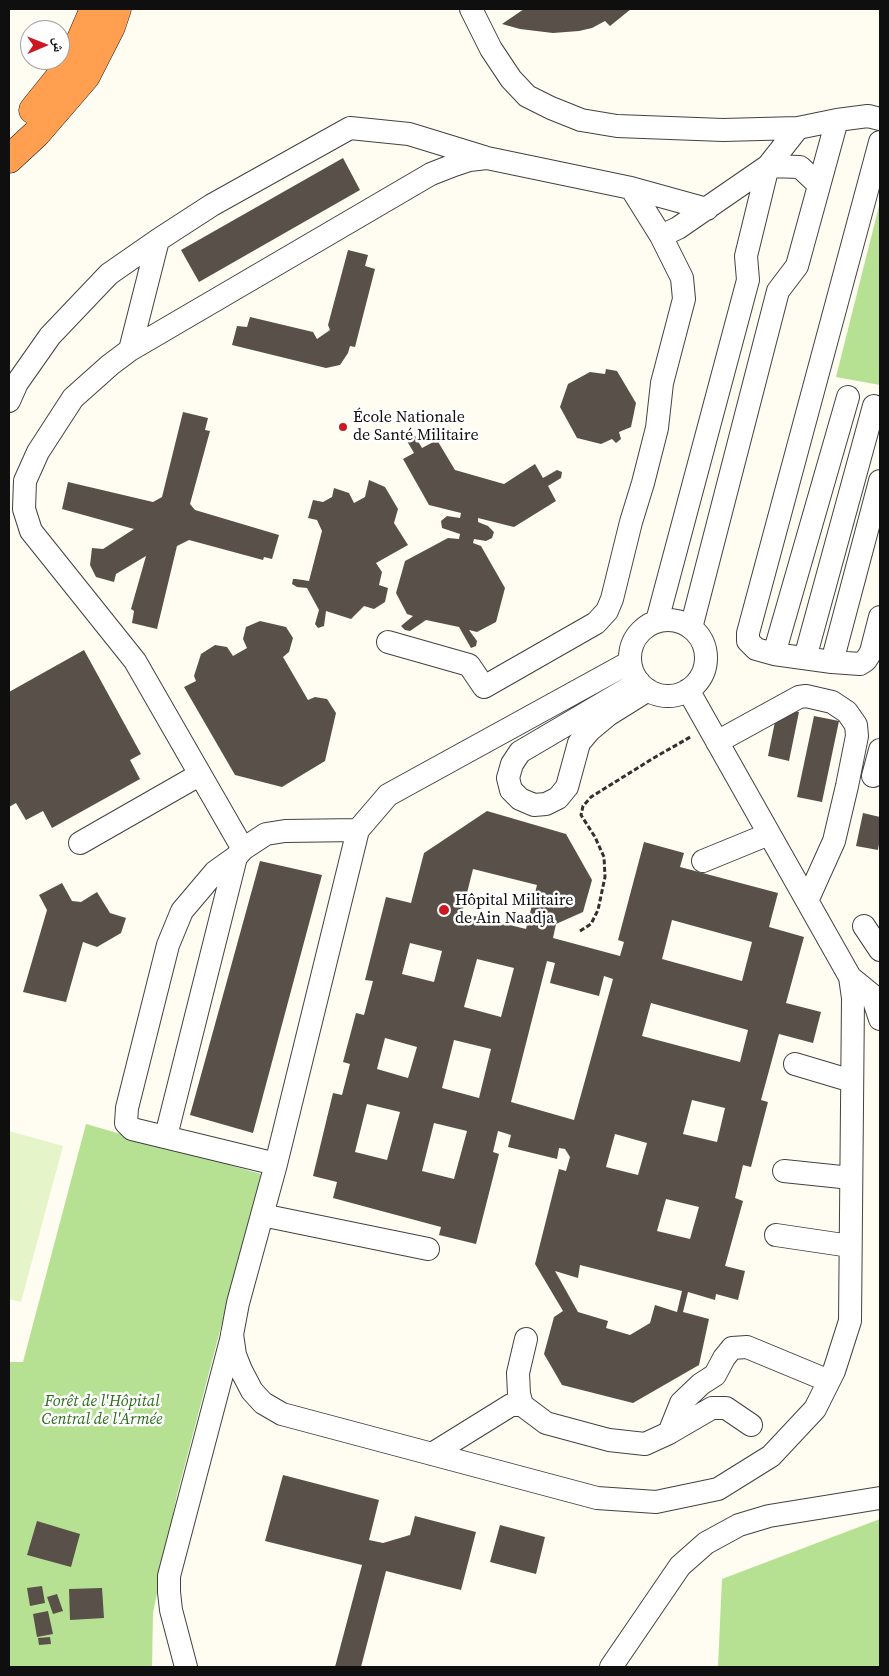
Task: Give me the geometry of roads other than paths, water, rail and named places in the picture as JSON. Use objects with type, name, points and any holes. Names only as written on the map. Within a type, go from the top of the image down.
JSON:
[{"type":"highway","points":[[9,135],[58,80],[81,39],[94,9]]},
{"type":"highway","points":[[9,159],[36,134],[86,76],[111,27],[117,9]]},
{"type":"lane","points":[[471,9],[491,49],[527,96],[581,120],[617,126],[723,130],[798,128],[868,116],[880,119]]},
{"type":"lane","points":[[691,628],[778,291],[797,266],[837,120]]},
{"type":"lane","points":[[9,401],[18,383],[50,336],[109,274],[212,205],[350,128],[409,134],[487,158],[631,188],[707,209]]},
{"type":"lane","points":[[661,236],[678,228],[768,166],[798,128]]},
{"type":"lane","points":[[427,139],[431,174]]},
{"type":"lane","points":[[880,142],[748,633],[748,641],[752,647],[774,654],[856,665],[864,663],[871,652],[880,617]]},
{"type":"lane","points":[[166,1136],[239,853],[199,775],[135,661],[30,531],[24,509],[26,481],[38,452],[73,398],[110,364],[130,350],[431,174],[469,160],[487,158]]},
{"type":"lane","points":[[768,166],[800,167],[819,185]]},
{"type":"lane","points":[[657,621],[748,280],[746,256],[768,166]]},
{"type":"lane","points":[[388,642],[469,665],[484,687],[596,623],[607,611],[612,599],[631,522],[658,428],[662,383],[684,299],[682,278],[661,236],[631,188]]},
{"type":"lane","points":[[130,350],[158,240]]},
{"type":"lane","points":[[748,280],[782,285]]},
{"type":"lane","points":[[805,658],[877,407],[815,384]]},
{"type":"lane","points":[[774,654],[848,397]]},
{"type":"lane","points":[[832,662],[880,481]]},
{"type":"lane","points":[[671,620],[691,628],[700,638],[705,651],[706,661],[702,674],[698,681],[688,690],[674,695],[662,695],[639,678],[632,645],[645,628],[657,621],[671,620]]},
{"type":"lane","points":[[639,678],[608,715],[590,730],[579,743],[567,788],[558,798],[546,804],[534,805],[520,799],[511,790],[508,778],[512,764],[520,752],[557,731],[639,678]]},
{"type":"lane","points":[[186,1667],[171,1610],[168,1592],[169,1576],[232,1334],[238,1303],[276,1164],[358,830],[388,795],[639,678]]},
{"type":"lane","points":[[688,690],[850,977],[872,995],[880,1019]]},
{"type":"lane","points":[[714,734],[799,696],[832,702],[847,712],[856,725],[857,736],[834,841],[807,901]]},
{"type":"lane","points":[[557,731],[568,733],[579,743]]},
{"type":"lane","points":[[873,776],[880,750]]},
{"type":"lane","points":[[80,843],[199,775]]},
{"type":"lane","points":[[276,1164],[132,1128],[126,1123],[127,1108],[168,945],[182,911],[215,872],[266,834],[285,831],[358,830]]},
{"type":"lane","points":[[703,861],[769,834]]},
{"type":"lane","points":[[864,926],[880,950]]},
{"type":"lane","points":[[232,1334],[235,1354],[252,1390],[263,1403],[282,1414],[596,1498],[656,1502],[718,1489],[771,1456],[815,1409],[834,1371],[850,1321],[853,998],[850,977]]},
{"type":"lane","points":[[795,1064],[852,1081]]},
{"type":"lane","points":[[784,1170],[851,1178]]},
{"type":"lane","points":[[262,1215],[428,1249]]},
{"type":"lane","points":[[776,1235],[850,1246]]},
{"type":"lane","points":[[522,1405],[519,1394],[518,1373],[526,1339]]},
{"type":"lane","points":[[669,1433],[681,1403],[701,1384],[715,1375],[732,1348],[747,1347],[829,1381]]},
{"type":"lane","points":[[214,1402],[252,1390]]},
{"type":"lane","points":[[432,1454],[511,1405],[522,1405],[546,1423],[609,1440],[645,1444],[669,1433],[712,1408],[726,1408],[751,1425]]},
{"type":"lane","points":[[611,1667],[669,1580],[686,1560],[706,1543],[739,1525],[769,1516],[880,1498]]},
{"type":"place","name":"École Nationale de Santé Militaire","points":[[343,427]]},
{"type":"place","name":"Hôpital Militaire de Ain Naadja","points":[[444,910]]},
{"type":"park label","name":"Forêt de l'Hôpital Central de l'Armée","points":[[102,1411]]}]
